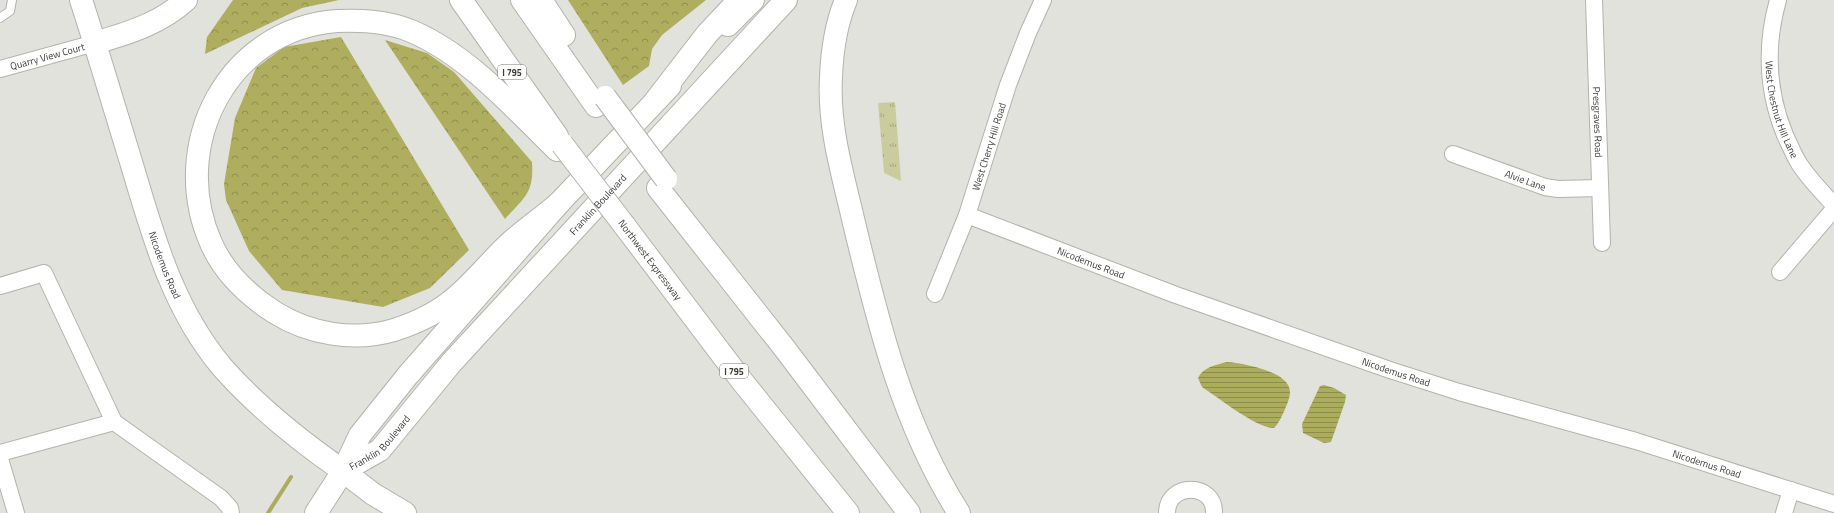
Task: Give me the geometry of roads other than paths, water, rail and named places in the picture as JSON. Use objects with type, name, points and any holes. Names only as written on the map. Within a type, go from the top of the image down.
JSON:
[{"type":"main road","name":"Nicodemus Road","points":[[81,0],[161,259],[176,296],[195,329],[222,367],[264,409],[315,452],[374,494],[406,513]]},
{"type":"main road","points":[[95,42],[130,32],[162,19],[186,0]]},
{"type":"main road","name":"Northwest Expressway","points":[[461,0],[560,147],[597,190],[742,381],[848,513]]},
{"type":"main road","points":[[522,0],[662,183],[909,513]]},
{"type":"main road","points":[[541,0],[600,101]]},
{"type":"main road","points":[[656,100],[708,34],[739,0]]},
{"type":"main road","name":"Franklin Boulevard","points":[[343,472],[360,435],[408,375],[559,204],[656,100],[753,0]]},
{"type":"main road","name":"Franklin Boulevard","points":[[343,472],[380,450],[452,362],[786,0]]},
{"type":"main road","points":[[846,0],[839,23],[830,77],[833,125],[837,152],[867,276],[894,373],[927,454],[959,513]]},
{"type":"main road","points":[[559,204],[512,241],[454,298],[433,313],[414,323],[393,330],[371,334],[348,335],[324,333],[300,326],[258,302],[239,285],[223,264],[211,244],[199,203],[196,181],[197,160],[203,126],[219,93],[233,74],[249,57],[273,40],[290,32],[311,25],[354,20],[386,24],[411,31],[430,42],[491,85],[560,147]]},
{"type":"main road","points":[[316,513],[343,472]]},
{"type":"street","name":"West Cherry Hill Road","points":[[935,294],[967,215],[1008,85],[1028,33],[1044,0]]},
{"type":"street","name":"Presgraves Road","points":[[1594,0],[1602,243]]},
{"type":"street","name":"West Chestnut Hill Lane","points":[[1778,0],[1769,38],[1769,64],[1772,92],[1778,118],[1799,164],[1814,184],[1834,205]]},
{"type":"street","name":"Quarry View Court","points":[[0,69],[95,42]]},
{"type":"street","name":"Alvie Lane","points":[[1453,154],[1546,187],[1558,189],[1600,188]]},
{"type":"street","points":[[1780,272],[1834,209]]},
{"type":"street","name":"Nicodemus Road","points":[[967,215],[1176,295],[1390,370],[1459,392],[1636,441],[1834,504]]},
{"type":"street","points":[[0,286],[44,273],[114,422],[221,498],[230,508],[231,513]]},
{"type":"street","points":[[0,453],[114,422]]},
{"type":"street","points":[[0,460],[16,513]]},
{"type":"street","points":[[1167,513],[1167,508],[1171,498],[1177,493],[1186,489],[1195,489],[1208,497],[1214,513]]},
{"type":"street","points":[[1784,513],[1791,490]]},
{"type":"lane","points":[[0,18],[10,11],[12,0]]},
{"type":"waterway","points":[[268,513],[291,477]]}]
